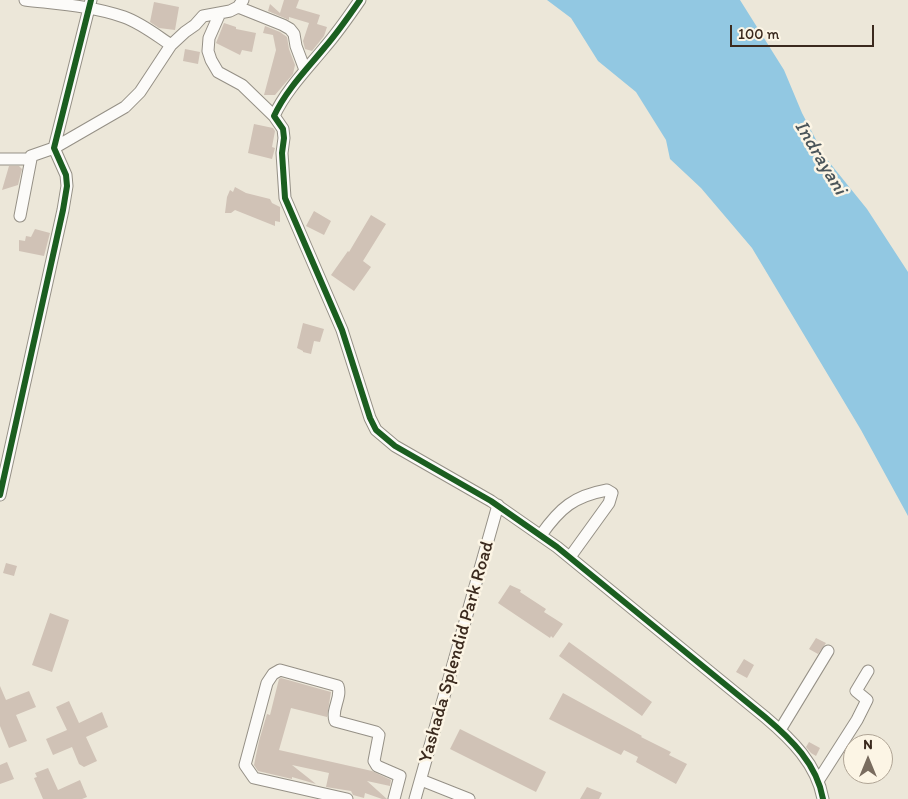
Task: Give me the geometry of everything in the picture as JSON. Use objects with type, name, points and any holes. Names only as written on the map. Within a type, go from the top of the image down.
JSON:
[{"type":"street","points":[[25,0],[90,4],[138,23],[171,45]]},
{"type":"street","points":[[274,116],[279,105],[305,70],[340,29],[360,0]]},
{"type":"street","points":[[20,216],[31,156],[54,148],[131,102],[140,92],[171,45],[203,16],[230,11],[241,3],[290,29],[294,34],[296,46],[305,70]]},
{"type":"street","points":[[0,495],[63,210],[67,186],[66,174],[54,148],[90,4]]},
{"type":"street","points":[[220,13],[209,38],[208,51],[211,60],[218,72],[242,85],[274,116],[283,129],[282,153],[286,198],[342,330],[370,418],[376,430],[395,446],[498,506],[541,535],[780,730],[807,760],[818,781],[823,799]]},
{"type":"street","points":[[0,159],[31,159]]},
{"type":"street","points":[[541,535],[553,518],[575,500],[607,490],[612,493],[606,507],[570,557]]},
{"type":"street","name":"Yashada Splendid Park Road","points":[[415,799],[498,506]]},
{"type":"street","points":[[780,730],[828,651]]},
{"type":"street","points":[[347,799],[254,778],[245,765],[267,683],[273,674],[280,670],[338,686],[340,691],[333,716],[335,721],[376,732],[379,735],[374,761],[377,766],[400,776],[394,799]]},
{"type":"street","points":[[818,781],[857,720],[867,700],[856,691],[868,671]]},
{"type":"street","points":[[421,780],[468,799]]},
{"type":"water","name":"Indrayani","points":[[547,0],[740,0],[784,70],[802,113],[825,157],[867,209],[908,272],[908,516],[861,430],[752,248],[701,188],[670,159],[666,140],[636,92],[598,61],[571,18]]},
{"type":"building","points":[[284,0],[299,0],[296,8],[320,15],[317,24],[327,27],[324,36],[312,51],[305,49],[303,41],[309,23],[289,17],[289,20],[268,11],[270,4],[280,13]]},
{"type":"building","points":[[154,2],[179,7],[175,30],[159,28],[150,22]]},
{"type":"building","points":[[224,23],[236,27],[236,29],[256,33],[252,52],[242,50],[240,55],[216,43]]},
{"type":"building","points":[[265,26],[287,37],[295,65],[293,74],[275,95],[264,95],[276,50],[273,35],[263,33]]},
{"type":"building","points":[[185,49],[200,52],[198,64],[183,61]]},
{"type":"building","points":[[254,124],[273,128],[275,131],[272,147],[275,148],[272,159],[248,153]]},
{"type":"building","points":[[9,166],[19,166],[22,169],[18,185],[2,190]]},
{"type":"building","points":[[235,187],[246,193],[270,199],[272,203],[280,207],[280,222],[275,221],[275,226],[235,210],[231,213],[225,213],[227,197],[230,190],[233,192]]},
{"type":"building","points":[[314,211],[331,221],[324,235],[306,226]]},
{"type":"building","points":[[371,215],[386,224],[363,261],[371,267],[354,291],[331,275],[349,252]]},
{"type":"building","points":[[35,229],[50,233],[44,256],[19,251],[19,240],[25,241],[26,236],[31,237]]},
{"type":"building","points":[[303,323],[324,329],[320,342],[314,341],[311,354],[297,348]]},
{"type":"building","points":[[6,563],[17,566],[14,576],[3,573]]},
{"type":"building","points":[[510,585],[521,590],[520,592],[546,609],[544,612],[563,624],[553,638],[551,636],[550,638],[498,603]]},
{"type":"building","points":[[50,613],[69,620],[52,672],[32,665]]},
{"type":"building","points":[[816,638],[826,643],[818,654],[809,649]]},
{"type":"building","points":[[569,642],[652,702],[642,716],[559,656]]},
{"type":"building","points":[[744,659],[754,665],[747,678],[736,672]]},
{"type":"building","points":[[279,679],[331,692],[327,717],[291,708],[279,750],[372,771],[391,780],[390,786],[367,781],[387,799],[365,793],[364,798],[353,795],[351,791],[326,787],[329,773],[292,765],[316,784],[292,777],[292,779],[258,771],[254,765],[259,741],[267,714],[270,715]]},
{"type":"building","points":[[0,686],[6,700],[29,691],[36,707],[16,715],[27,741],[9,748],[0,726]]},
{"type":"building","points":[[563,693],[671,752],[669,755],[687,764],[676,784],[636,762],[638,757],[624,750],[621,755],[549,719]]},
{"type":"building","points":[[69,701],[79,723],[102,712],[108,727],[86,737],[97,761],[84,767],[79,764],[72,747],[53,755],[46,739],[67,730],[56,707]]},
{"type":"building","points":[[460,729],[546,772],[536,792],[450,749]]},
{"type":"building","points":[[809,742],[820,748],[816,756],[806,747]]},
{"type":"building","points":[[7,762],[14,779],[0,784],[0,765]]},
{"type":"building","points":[[48,768],[58,790],[80,780],[87,797],[82,799],[43,799],[34,778],[37,777],[35,773]]},
{"type":"building","points":[[587,787],[602,793],[599,799],[580,799]]},
{"type":"cycle path","points":[[0,495],[63,210],[67,186],[66,175],[54,148],[91,0]]},
{"type":"cycle path","points":[[360,0],[334,36],[291,89],[274,116],[283,129],[282,153],[285,198],[342,330],[370,418],[376,430],[395,446],[491,501],[557,547],[765,717],[793,743],[809,763],[820,786],[823,799]]}]
